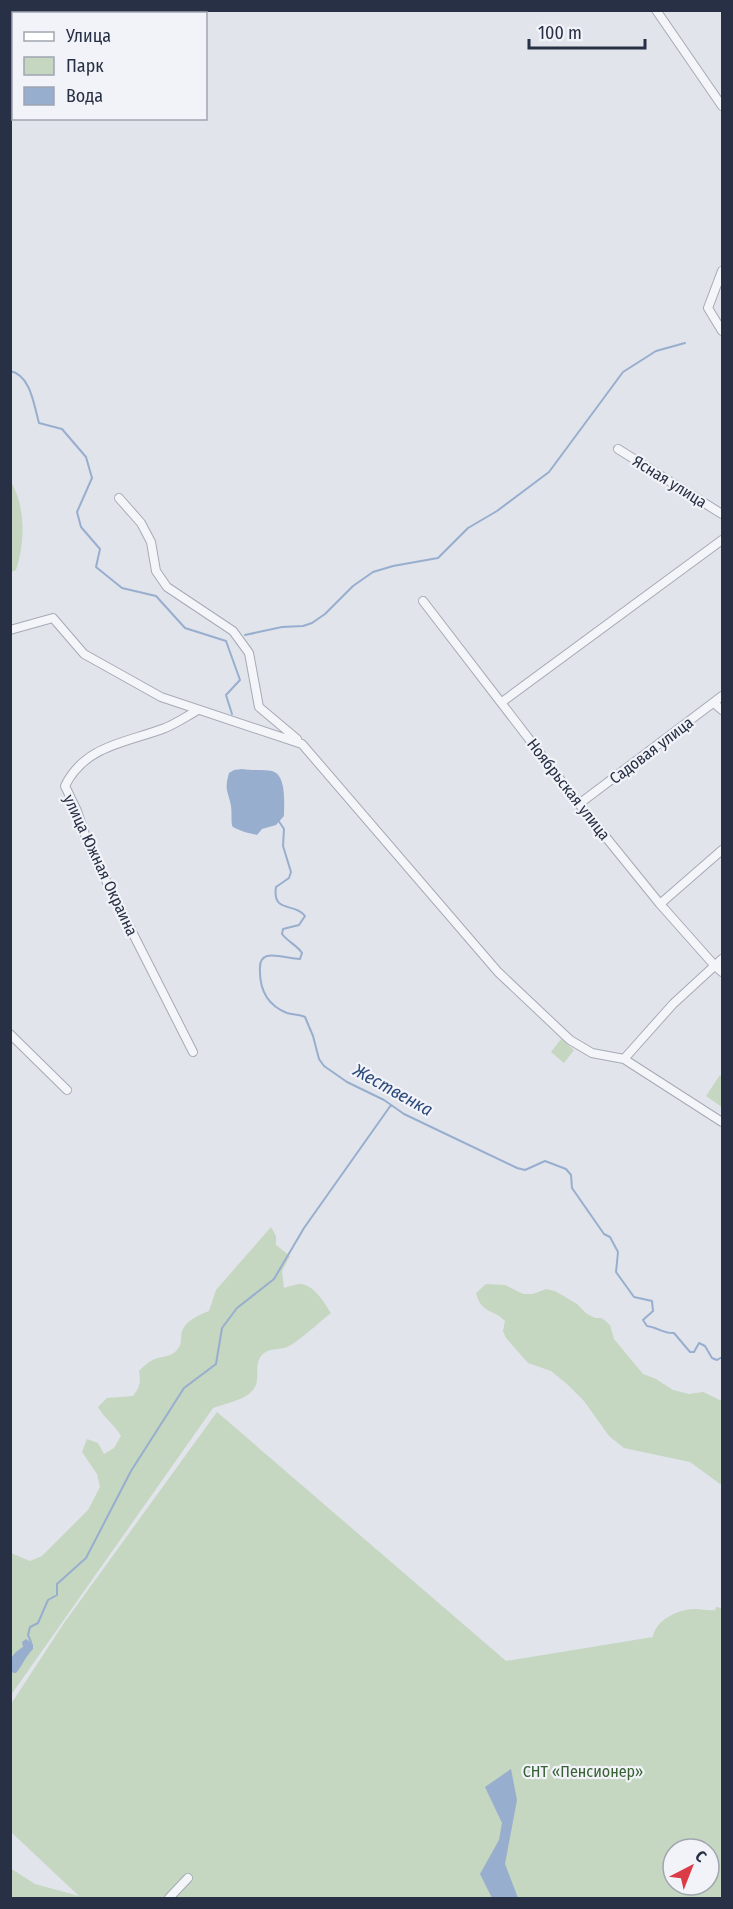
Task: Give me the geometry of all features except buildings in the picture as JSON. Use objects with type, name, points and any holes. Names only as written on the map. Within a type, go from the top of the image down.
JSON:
[{"type":"street","points":[[656,10],[723,106]]},
{"type":"street","points":[[723,272],[708,308],[723,331]]},
{"type":"street","name":"Ясная улица","points":[[618,449],[723,514]]},
{"type":"street","points":[[120,498],[141,523],[151,542],[156,571],[166,587],[232,631],[249,653],[259,706],[302,744],[498,972],[570,1040],[592,1053],[624,1059],[723,1122]]},
{"type":"street","points":[[502,702],[723,540]]},
{"type":"street","name":"Ноябрьская улица","points":[[423,601],[579,804],[660,904],[723,972]]},
{"type":"street","points":[[10,630],[53,618],[84,654],[161,697],[302,744]]},
{"type":"street","name":"Садовая улица","points":[[579,804],[723,696]]},
{"type":"street","points":[[714,703],[723,711]]},
{"type":"street","name":"улица Южная Окраина","points":[[194,1052],[90,849],[77,811],[65,786],[82,761],[93,754],[114,744],[168,727],[198,710]]},
{"type":"street","points":[[660,904],[723,850]]},
{"type":"street","points":[[624,1059],[673,1004],[723,959]]},
{"type":"street","points":[[10,1034],[67,1090]]},
{"type":"street","points":[[169,1899],[188,1878]]},
{"type":"green space","points":[[11,482],[22,514],[23,526],[19,560],[16,570],[11,572]]},
{"type":"green space","points":[[561,1039],[574,1050],[564,1063],[551,1052]]},
{"type":"green space","points":[[720,1075],[722,1077],[722,1107],[706,1096]]},
{"type":"green space","points":[[271,1227],[276,1236],[276,1245],[290,1256],[282,1271],[284,1288],[298,1284],[308,1287],[318,1294],[331,1313],[291,1345],[264,1353],[258,1362],[257,1382],[252,1391],[239,1399],[213,1408],[11,1695],[11,1553],[30,1561],[42,1556],[88,1510],[100,1487],[97,1474],[82,1452],[87,1439],[98,1443],[104,1454],[114,1448],[121,1436],[98,1407],[107,1398],[133,1396],[139,1384],[139,1371],[151,1361],[170,1355],[179,1348],[182,1331],[186,1324],[209,1311],[216,1290]]},
{"type":"green space","points":[[486,1284],[505,1285],[523,1294],[533,1294],[546,1289],[555,1291],[577,1304],[587,1314],[595,1318],[602,1318],[610,1325],[614,1339],[643,1374],[673,1390],[689,1394],[703,1392],[722,1401],[722,1482],[720,1484],[690,1462],[624,1448],[609,1436],[584,1401],[567,1384],[551,1371],[528,1363],[506,1338],[503,1331],[505,1321],[481,1305],[478,1300],[476,1293]]},
{"type":"green space","name":"СНТ «Пенсионер»","points":[[217,1412],[506,1661],[653,1637],[658,1625],[676,1613],[690,1609],[722,1608],[722,1898],[11,1898],[10,1868],[35,1884],[79,1896],[11,1832],[11,1704],[64,1623]]},
{"type":"water","points":[[242,769],[272,771],[277,774],[282,784],[284,816],[276,825],[262,829],[257,835],[240,831],[232,826],[227,787],[229,773]]},
{"type":"water","points":[[26,1639],[33,1644],[33,1649],[16,1673],[13,1673],[10,1661],[23,1647],[22,1642]]},
{"type":"water","points":[[511,1769],[517,1800],[505,1864],[518,1898],[492,1898],[480,1874],[499,1840],[502,1823],[485,1787]]},
{"type":"waterway","points":[[245,635],[312,623],[325,614],[353,586],[373,572],[438,558],[468,528],[497,511],[549,472],[623,372],[656,351],[685,343]]},
{"type":"waterway","name":"Жественка","points":[[10,371],[23,378],[31,392],[39,423],[62,429],[86,457],[92,478],[77,512],[81,527],[100,549],[96,567],[122,588],[156,596],[185,628],[226,641],[240,680],[226,695],[232,714]]},
{"type":"waterway","name":"Жественка","points":[[278,820],[284,829],[283,846],[291,872],[289,878],[276,887],[277,901],[296,909],[305,916],[299,925],[283,929],[282,934],[302,953],[300,959],[271,956],[261,960],[261,982],[269,1000],[280,1010],[305,1017],[319,1059],[324,1066],[347,1082],[384,1100],[404,1114],[517,1168],[525,1170],[545,1161],[566,1169],[571,1175],[572,1188],[604,1234],[610,1237],[618,1252],[616,1272],[634,1297],[652,1301],[653,1311],[643,1320],[647,1326],[674,1333],[690,1352],[694,1352],[699,1343],[705,1346],[712,1358],[717,1360],[722,1357]]},
{"type":"waterway","points":[[31,1642],[28,1635],[30,1627],[38,1623],[48,1600],[57,1595],[57,1584],[86,1558],[131,1471],[184,1388],[216,1364],[222,1328],[237,1308],[274,1279],[304,1228],[391,1105]]}]
